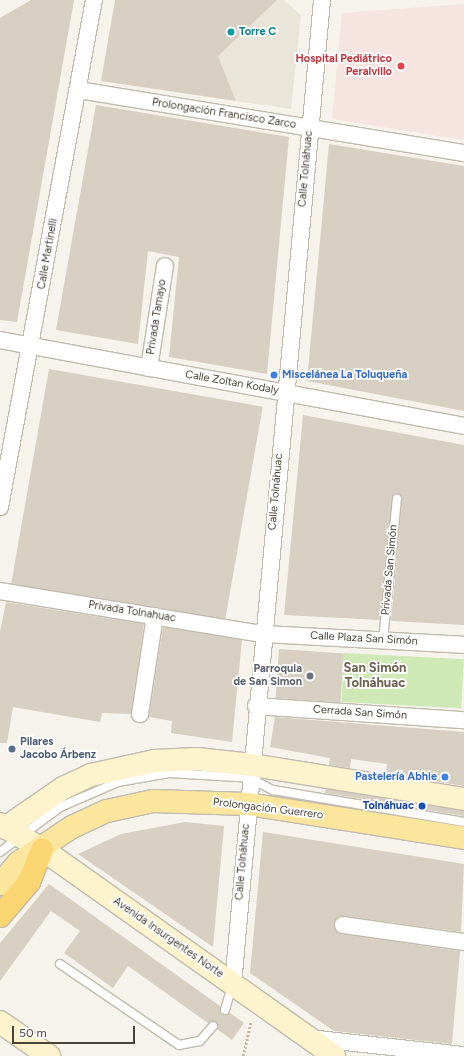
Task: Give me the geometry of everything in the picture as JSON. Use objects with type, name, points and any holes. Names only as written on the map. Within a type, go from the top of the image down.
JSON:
[{"type":"highway","points":[[0,916],[29,882],[42,849]]},
{"type":"main road","points":[[8,829],[63,788],[121,766],[197,759],[251,771],[464,799]]},
{"type":"main road","name":"Prolongación Guerrero","points":[[0,884],[18,863],[42,849],[72,827],[107,811],[153,801],[248,804],[464,838]]},
{"type":"main road","name":"Avenida Insurgentes Norte","points":[[8,829],[42,849],[334,1056]]},
{"type":"main road","points":[[0,1022],[48,1056]]},
{"type":"street","name":"Calle Martinelli","points":[[0,507],[3,472],[32,346],[94,0]]},
{"type":"street","name":"Calle Tolnáhuac","points":[[232,984],[256,706],[322,0]]},
{"type":"street","name":"Prolongación Francisco Zarco","points":[[78,90],[464,153]]},
{"type":"street","name":"Privada Tamayo","points":[[149,368],[165,266]]},
{"type":"street","name":"Calle Zoltan Kodaly","points":[[0,340],[464,426]]},
{"type":"street","name":"Privada Tolnahuac","points":[[0,591],[263,634]]},
{"type":"street","points":[[140,714],[156,616]]},
{"type":"street","name":"Calle Plaza San Simón","points":[[263,634],[464,645]]},
{"type":"street","name":"Cerrada San Simón","points":[[256,706],[464,720]]},
{"type":"street","points":[[343,925],[464,942]]},
{"type":"street","points":[[308,1038],[464,1055]]},
{"type":"lane","name":"Privada San Simón","points":[[383,641],[396,499]]},
{"type":"lane","points":[[251,771],[464,804]]},
{"type":"lane","points":[[251,771],[273,790],[464,822]]},
{"type":"lane","points":[[0,852],[8,829]]},
{"type":"lane","points":[[60,964],[179,1044],[200,1041],[213,1026]]},
{"type":"lane","points":[[225,1010],[232,984]]},
{"type":"path","points":[[243,1056],[251,1022]]},
{"type":"shaded area","points":[[202,0],[284,0],[301,15],[291,109],[236,101],[199,10]]},
{"type":"shaded area","name":"Hospital Pediátrico Peralvillo","points":[[464,4],[464,140],[332,119],[342,13]]},
{"type":"green space","points":[[344,653],[464,659],[461,708],[341,702]]},
{"type":"building","points":[[31,0],[74,0],[17,322],[0,320],[0,18]]},
{"type":"building","points":[[115,0],[277,0],[218,56],[236,101],[101,81]]},
{"type":"building","points":[[96,105],[289,137],[267,374],[169,357],[179,257],[148,251],[138,344],[56,330]]},
{"type":"building","points":[[329,144],[464,166],[464,411],[307,381]]},
{"type":"building","points":[[49,369],[263,407],[225,621],[11,584]]},
{"type":"building","points":[[303,415],[464,445],[464,625],[391,621],[402,500],[397,494],[392,498],[380,620],[284,615]]},
{"type":"building","points":[[6,602],[144,624],[131,714],[102,713],[100,722],[13,707],[7,743],[0,743],[0,632]]},
{"type":"building","points":[[163,627],[242,640],[232,742],[171,733],[172,721],[149,717]]},
{"type":"building","name":"Parroquia de San Simon","points":[[279,649],[344,654],[340,702],[276,698]]},
{"type":"building","points":[[275,717],[464,732],[464,786],[386,774],[387,764],[351,759],[350,768],[329,765],[330,758],[270,747]]},
{"type":"building","points":[[326,789],[464,811],[464,816],[325,793]]},
{"type":"building","points":[[185,822],[224,826],[213,947],[78,854],[121,834]]},
{"type":"building","points":[[263,832],[464,864],[461,932],[344,916],[334,924],[342,934],[460,951],[452,1044],[334,1031],[250,973]]},
{"type":"building","points":[[49,884],[220,1006],[221,1014],[230,1013],[244,1023],[232,1040],[217,1029],[216,1022],[208,1023],[128,966],[113,988],[64,953],[80,931],[51,911],[0,981],[0,943]]},
{"type":"place","name":"Torre C","points":[[231,32]]},
{"type":"place","name":"Hospital Pediátrico Peralvillo","points":[[401,66]]},
{"type":"place","name":"Miscelánea La Toluqueña","points":[[274,375]]},
{"type":"place","name":"Parroquia de San Simon","points":[[310,676]]},
{"type":"place","name":"Pilares Jacobo Árbenz","points":[[12,749]]},
{"type":"place","name":"Pastelería Abhie","points":[[445,777]]},
{"type":"place","name":"Tolnáhuac","points":[[422,806]]},
{"type":"district","name":"San Simón Tolnáhuac","points":[[375,676]]}]
